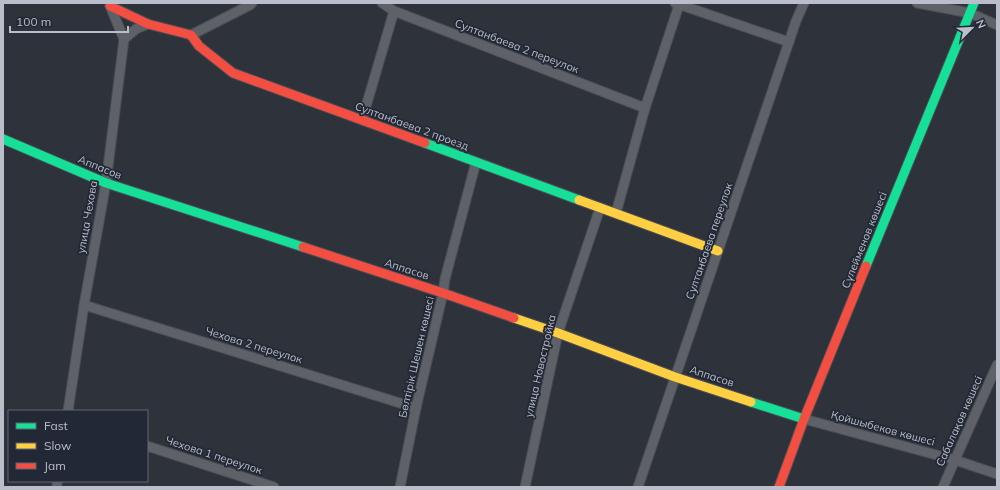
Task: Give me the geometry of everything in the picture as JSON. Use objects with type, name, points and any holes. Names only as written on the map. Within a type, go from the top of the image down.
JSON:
[{"type":"street","points":[[148,24],[136,29],[124,39],[110,6],[148,24],[191,35],[252,3]]},
{"type":"street","name":"Султанбаева 2 переулок","points":[[382,3],[394,11],[645,108]]},
{"type":"street","name":"Султанбаева переулок","points":[[638,487],[796,21],[804,3]]},
{"type":"street","points":[[917,3],[970,13],[997,25]]},
{"type":"street","name":"Сүлейменов көшесі","points":[[779,487],[804,419],[974,3]]},
{"type":"street","points":[[616,213],[645,108],[677,4],[789,42]]},
{"type":"street","points":[[362,120],[394,11]]},
{"type":"street","name":"Султанбаева 2 проезд","points":[[191,35],[199,46],[233,73],[718,251]]},
{"type":"street","name":"улица Чехова","points":[[68,410],[84,305],[106,183],[124,39]]},
{"type":"street","name":"Аппасов","points":[[3,139],[106,183],[443,293],[558,333],[676,377],[804,419]]},
{"type":"street","name":"Бөлтірік Шешен көшесі","points":[[400,487],[445,279],[476,162]]},
{"type":"street","name":"улица Новостройка","points":[[525,487],[558,333],[600,208]]},
{"type":"street","name":"Чехова 2 переулок","points":[[84,305],[416,408]]},
{"type":"street","name":"Сабалақов көшесі","points":[[943,487],[997,365]]},
{"type":"street","name":"Қойшыбеков көшесі","points":[[804,419],[955,460],[997,474]]},
{"type":"street","name":"Чехова 1 переулок","points":[[148,446],[274,487]]},
{"type":"traffic: fast","points":[[866,266],[974,3]]},
{"type":"traffic: fast","points":[[3,139],[106,183],[303,247]]},
{"type":"traffic: fast","points":[[425,143],[579,200]]},
{"type":"traffic: fast","points":[[751,402],[804,419]]},
{"type":"traffic: slow","points":[[579,200],[718,251]]},
{"type":"traffic: slow","points":[[514,318],[675,377],[751,402]]},
{"type":"traffic: jam","points":[[110,6],[148,24],[191,35],[199,46],[233,73],[425,143]]},
{"type":"traffic: jam","points":[[303,247],[514,318]]},
{"type":"traffic: jam","points":[[779,487],[804,419],[866,266]]}]
